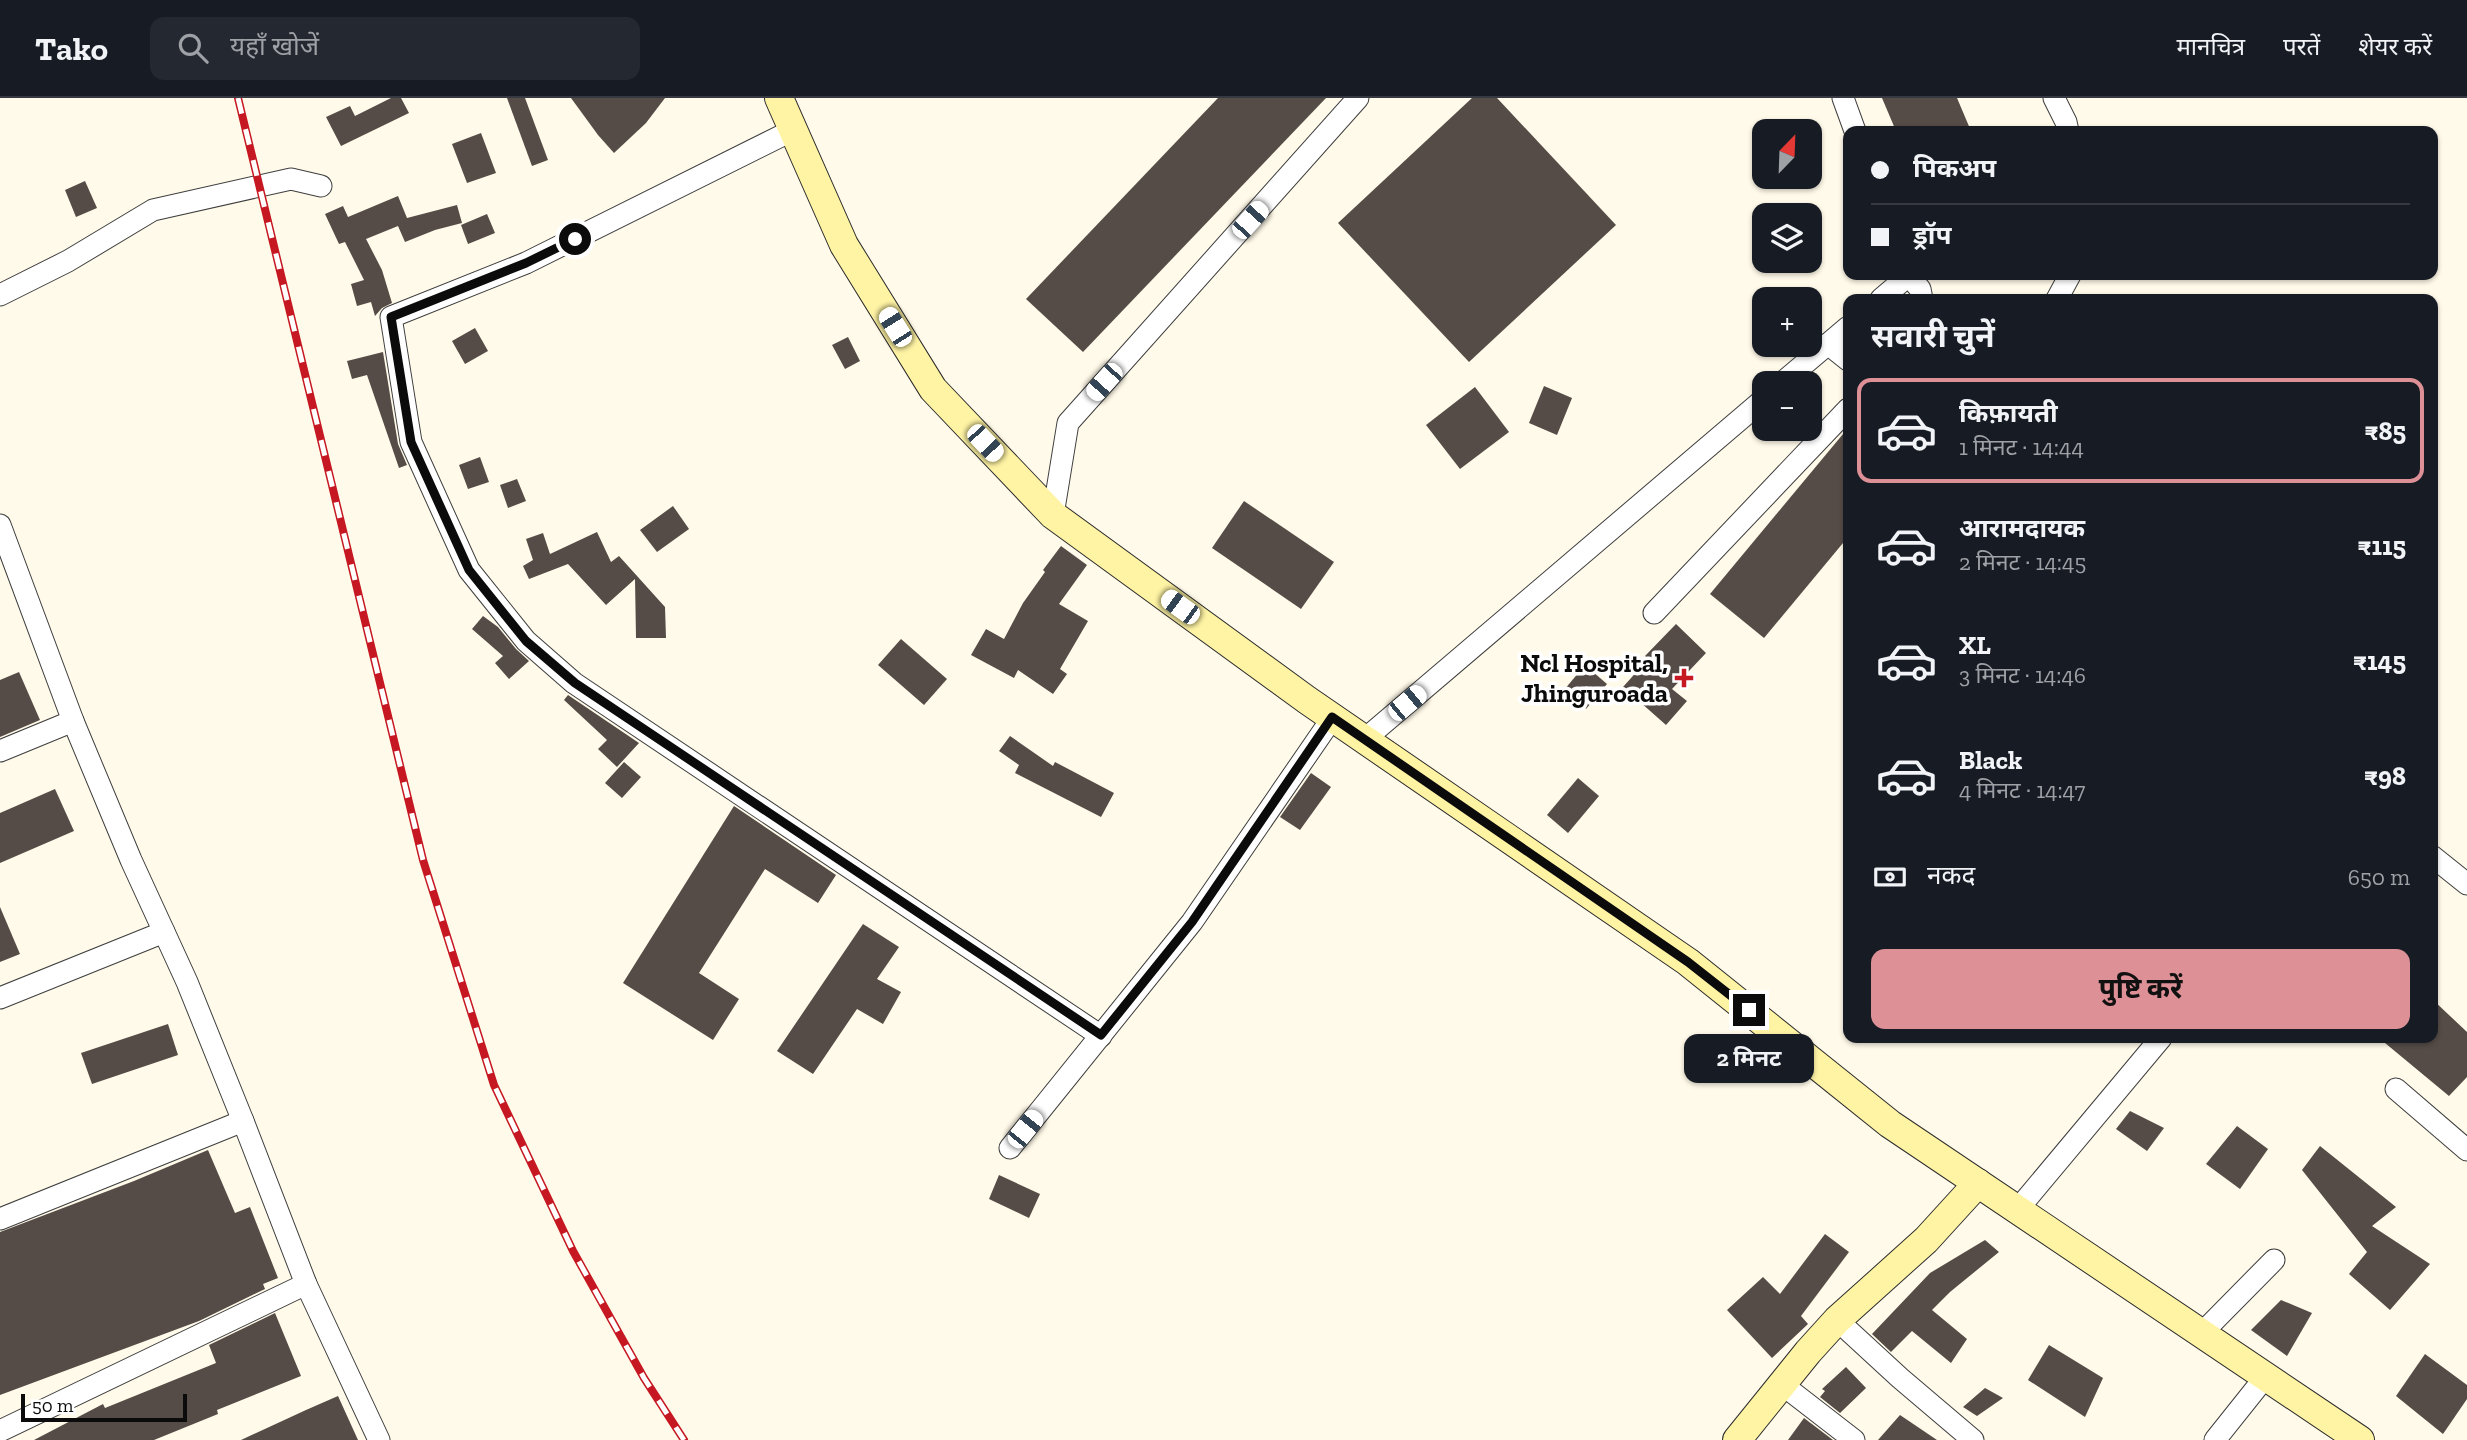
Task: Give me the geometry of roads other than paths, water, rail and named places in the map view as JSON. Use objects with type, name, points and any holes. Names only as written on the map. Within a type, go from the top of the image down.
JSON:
[{"type":"street","points":[[779,98],[845,245],[933,388],[1053,515],[1332,717],[1688,962],[1890,1124],[2360,1440]]},
{"type":"street","points":[[1053,515],[1068,423],[1359,98]]},
{"type":"street","points":[[1843,98],[1853,126]]},
{"type":"street","points":[[2054,98],[2067,126]]},
{"type":"street","points":[[793,130],[526,263],[391,317],[411,442],[469,570],[526,641],[575,683],[1101,1035]]},
{"type":"street","points":[[0,295],[68,261],[153,210],[291,179],[321,186]]},
{"type":"street","points":[[1887,294],[1902,280]]},
{"type":"street","points":[[1796,371],[1843,331]]},
{"type":"street","points":[[1828,344],[1843,356]]},
{"type":"street","points":[[1365,739],[1752,409]]},
{"type":"street","points":[[1654,613],[1843,415]]},
{"type":"street","points":[[1,529],[73,721],[243,1121],[306,1284],[379,1440]]},
{"type":"street","points":[[1010,1148],[1192,922],[1332,717]]},
{"type":"street","points":[[0,751],[73,721]]},
{"type":"street","points":[[2438,861],[2467,884]]},
{"type":"street","points":[[0,998],[164,932]]},
{"type":"street","points":[[2018,1209],[2157,1043]]},
{"type":"street","points":[[2396,1089],[2467,1150]]},
{"type":"street","points":[[0,1219],[243,1121]]},
{"type":"street","points":[[1737,1440],[1837,1320],[1926,1240],[1978,1183]]},
{"type":"street","points":[[2202,1333],[2274,1260]]},
{"type":"street","points":[[0,1431],[306,1284]]},
{"type":"street","points":[[1837,1320],[1973,1440]]},
{"type":"street","points":[[2215,1440],[2266,1376]]},
{"type":"street","points":[[1783,1385],[1854,1440]]},
{"type":"railway","points":[[238,98],[423,860],[494,1085],[573,1251],[644,1378],[684,1440]]},
{"type":"place","name":"Ncl Hospital, Jhinguroada","points":[[1684,678]]}]
